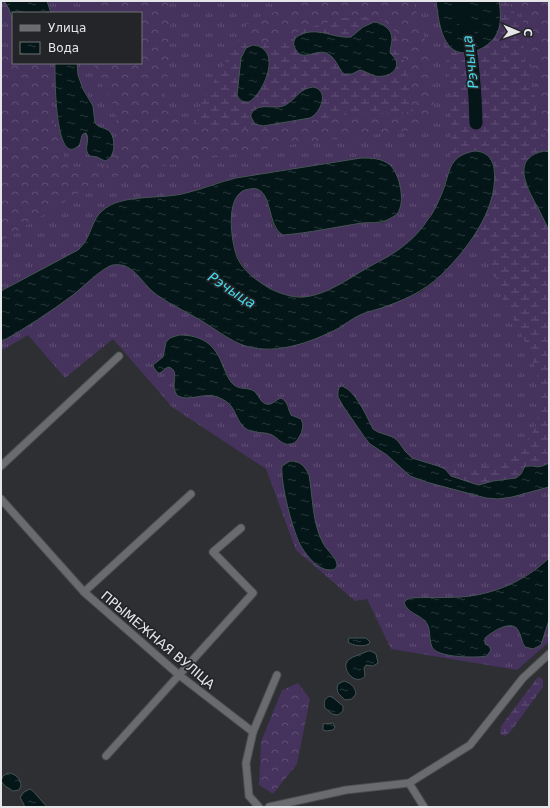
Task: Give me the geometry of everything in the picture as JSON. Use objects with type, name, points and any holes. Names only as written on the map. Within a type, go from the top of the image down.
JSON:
[{"type":"street","points":[[1,466],[119,356]]},
{"type":"street","points":[[84,592],[190,494]]},
{"type":"street","name":"ПРЫМЕЖНАЯ ВУЛІЦА","points":[[1,499],[84,592],[179,674],[253,732]]},
{"type":"street","points":[[106,756],[253,593],[214,552],[241,528]]},
{"type":"street","points":[[269,807],[346,790],[409,783],[470,745],[523,678],[549,654]]},
{"type":"street","points":[[259,807],[249,796],[246,763],[253,732],[276,675]]},
{"type":"street","points":[[409,783],[424,807]]},
{"type":"green space","points":[[1,1],[549,1],[549,642],[517,670],[391,649],[367,599],[355,601],[296,550],[266,469],[172,407],[113,339],[65,378],[28,335],[1,351],[1,342],[17,333],[72,295],[111,265],[122,265],[130,269],[138,275],[153,292],[227,338],[270,350],[287,347],[322,336],[360,315],[421,292],[448,269],[472,238],[489,205],[494,176],[491,159],[448,173],[439,199],[430,217],[417,234],[402,247],[335,287],[312,296],[299,297],[283,294],[263,284],[247,271],[241,263],[234,244],[231,217],[234,201],[242,191],[245,190],[251,189],[262,192],[265,197],[274,227],[283,235],[363,223],[383,223],[397,214],[372,158],[361,158],[236,178],[219,182],[185,194],[127,200],[112,204],[95,219],[86,241],[78,250],[1,291]]},
{"type":"green space","points":[[95,1],[169,1],[171,16],[167,83],[158,107],[190,123],[413,112],[406,68],[396,33],[379,16],[304,29],[272,44],[251,41],[241,35],[249,20],[268,15],[288,6],[288,1],[413,1],[431,60],[434,110],[422,129],[308,142],[150,168],[100,180],[1,241],[1,56],[12,54],[12,64],[50,64],[54,129],[69,170],[111,165],[120,141],[114,106],[95,72],[94,64],[142,64],[142,12],[94,12]]},
{"type":"green space","points":[[499,1],[509,1],[522,31],[525,61],[536,101],[537,130],[542,145],[549,150],[549,152],[544,151],[529,194],[549,230],[549,463],[540,467],[530,466],[523,470],[516,478],[493,481],[479,485],[451,476],[445,469],[438,466],[448,468],[474,468],[491,464],[508,456],[522,446],[532,433],[537,422],[540,405],[540,388],[537,372],[525,341],[501,296],[489,257],[483,248],[477,246],[468,248],[461,253],[483,219],[489,205],[493,191],[493,165],[487,154],[452,163],[448,173],[451,138],[451,103],[442,33],[449,44],[457,50],[462,52],[473,52],[480,50],[501,10]]},
{"type":"green space","points":[[518,1],[549,1],[549,148],[547,147],[527,38]]},
{"type":"green space","points":[[379,16],[396,33],[406,68],[413,112],[349,114],[255,130],[190,123],[241,35],[251,41],[272,44],[304,29],[343,18]]},
{"type":"green space","points":[[538,677],[543,680],[543,687],[511,731],[505,736],[500,734],[501,726]]},
{"type":"green space","points":[[298,683],[310,699],[297,764],[273,794],[259,785],[261,742],[282,690]]},
{"type":"water","points":[[4,1],[47,1],[51,12],[12,12],[12,18]]},
{"type":"water","points":[[436,1],[499,1],[499,29],[495,37],[484,47],[471,52],[464,53],[452,49],[442,33]]},
{"type":"water","points":[[374,22],[389,29],[392,35],[390,53],[396,60],[397,65],[390,74],[387,75],[375,76],[360,70],[352,74],[344,74],[334,60],[326,53],[322,52],[302,55],[294,46],[294,41],[299,35],[320,32],[351,37],[363,27]]},
{"type":"water","points":[[253,45],[262,48],[267,54],[269,62],[268,71],[261,89],[249,102],[245,102],[240,100],[237,95],[241,58],[246,48]]},
{"type":"water","points":[[55,64],[77,64],[78,75],[83,89],[93,106],[95,123],[111,133],[114,146],[110,158],[105,161],[97,157],[90,156],[87,151],[88,139],[86,133],[83,134],[80,144],[77,147],[69,149],[64,143],[60,131],[56,98]]},
{"type":"water","points":[[313,87],[321,92],[322,102],[318,111],[310,118],[263,126],[255,124],[251,117],[254,110],[258,108],[283,106],[302,91]]},
{"type":"water","points":[[474,151],[485,153],[492,161],[494,168],[494,182],[492,196],[482,222],[457,258],[435,281],[420,291],[396,303],[361,314],[339,328],[316,339],[278,349],[252,348],[240,344],[162,299],[152,291],[131,269],[125,266],[113,265],[93,278],[56,308],[1,342],[1,291],[78,250],[88,236],[99,214],[110,205],[130,199],[186,193],[236,178],[361,158],[384,161],[394,169],[397,175],[401,189],[401,203],[397,214],[383,222],[362,223],[283,235],[274,225],[266,197],[262,192],[257,189],[245,190],[239,194],[234,201],[231,220],[233,241],[237,257],[243,267],[259,282],[277,292],[295,297],[312,296],[337,286],[391,255],[414,237],[433,212],[454,161],[465,154]]},
{"type":"water","points":[[544,151],[549,152],[549,230],[530,192],[524,175],[524,167],[527,160]]},
{"type":"water","points":[[179,335],[187,335],[207,342],[220,358],[229,378],[236,387],[254,391],[265,404],[281,398],[285,401],[291,415],[301,419],[302,421],[302,430],[296,442],[292,444],[285,444],[272,435],[248,430],[241,424],[229,403],[217,397],[207,396],[183,398],[178,396],[174,388],[174,371],[168,367],[158,373],[153,365],[163,357],[166,342],[170,338]]},
{"type":"water","points":[[341,386],[351,392],[356,398],[373,429],[393,437],[412,458],[438,466],[445,469],[451,476],[479,485],[493,481],[516,478],[521,474],[526,466],[539,467],[549,463],[549,487],[512,497],[498,499],[486,498],[426,482],[410,476],[387,455],[370,444],[365,438],[338,397],[338,391]]},
{"type":"water","points":[[290,461],[297,462],[302,465],[309,475],[313,509],[319,535],[337,563],[337,567],[333,570],[321,568],[317,565],[307,555],[298,541],[288,508],[282,474],[282,466]]},
{"type":"water","points":[[549,558],[549,620],[541,645],[533,649],[525,647],[518,630],[515,627],[506,626],[485,638],[485,644],[489,646],[491,650],[487,656],[466,657],[449,655],[435,651],[432,647],[427,624],[408,609],[404,603],[410,598],[472,596],[496,590],[530,574]]},
{"type":"water","points":[[349,638],[366,638],[370,642],[369,644],[361,646],[348,642]]},
{"type":"water","points":[[368,651],[376,654],[378,663],[373,666],[366,665],[364,668],[365,676],[361,679],[350,676],[346,668],[348,660]]},
{"type":"water","points":[[344,681],[351,684],[355,689],[356,694],[352,699],[345,700],[338,693],[338,684]]},
{"type":"water","points":[[331,696],[343,706],[343,711],[338,715],[332,714],[325,708],[325,700],[327,697]]},
{"type":"water","points":[[333,723],[335,727],[333,730],[323,730],[323,724]]},
{"type":"water","points":[[8,773],[15,775],[19,779],[21,786],[19,790],[13,791],[5,786],[1,781],[3,776]]},
{"type":"water","points":[[30,789],[47,807],[25,807],[20,797],[24,792]]},
{"type":"waterway","name":"Рэчыца","points":[[461,1],[472,61],[476,123]]}]
